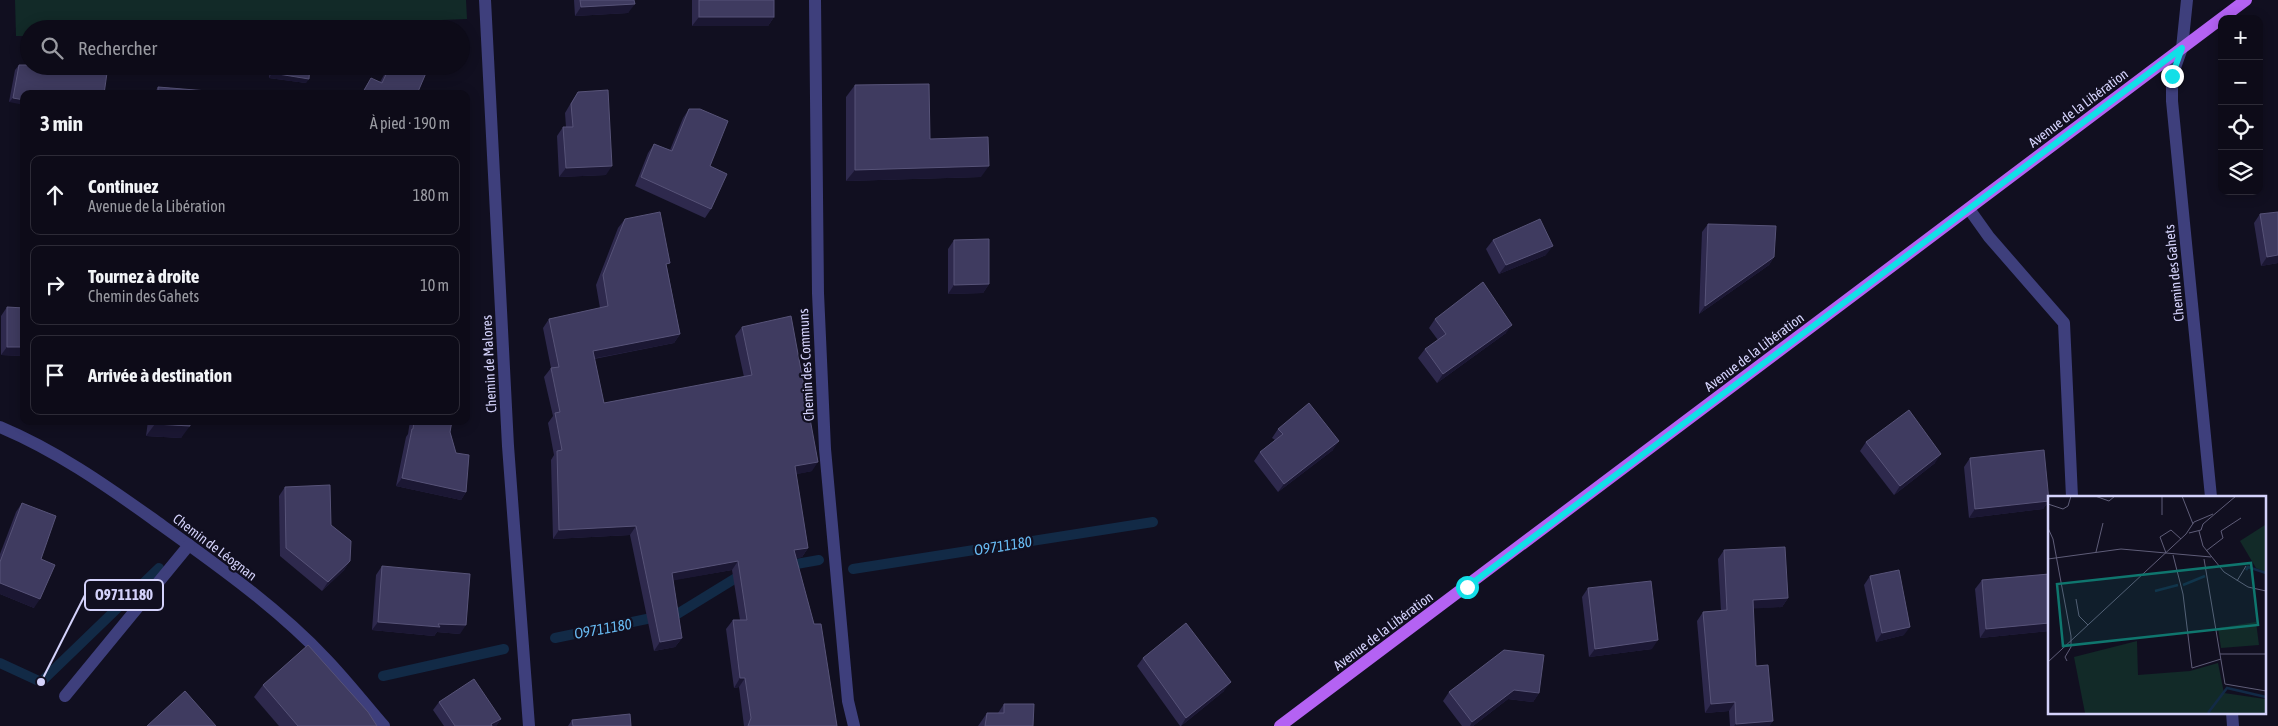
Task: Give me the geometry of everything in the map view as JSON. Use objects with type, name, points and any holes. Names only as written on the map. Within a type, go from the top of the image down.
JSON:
[{"type":"main road","name":"Avenue de la Libération","points":[[1280,726],[2246,0]]},
{"type":"street","name":"Chemin de Malores","points":[[485,0],[508,446],[529,726]]},
{"type":"street","name":"Chemin des Communs","points":[[816,0],[818,293],[825,449],[848,701],[854,726]]},
{"type":"street","name":"Chemin des Gahets","points":[[2188,0],[2182,48],[2172,76],[2172,101],[2211,496]]},
{"type":"street","points":[[1969,209],[1989,237],[2064,323],[2072,496]]},
{"type":"street","name":"Chemin de Léognan","points":[[0,427],[27,438],[64,459],[189,545],[294,629],[326,659],[384,726]]},
{"type":"street","points":[[65,696],[189,545]]},
{"type":"green space","points":[[15,0],[466,0],[467,19],[20,20],[20,36],[16,36]]},
{"type":"building","points":[[580,0],[634,0],[635,4],[581,7]]},
{"type":"building","points":[[699,0],[774,0],[774,17],[699,17]]},
{"type":"building","points":[[19,65],[20,75],[107,75],[105,90],[20,90],[20,99],[13,98]]},
{"type":"building","points":[[284,75],[309,75],[309,79]]},
{"type":"building","points":[[386,75],[425,75],[419,90],[364,90],[371,78],[382,83]]},
{"type":"building","points":[[929,84],[930,139],[988,137],[989,166],[855,170],[855,85]]},
{"type":"building","points":[[158,87],[195,90],[158,90]]},
{"type":"building","points":[[608,90],[612,166],[566,168],[563,127],[573,127],[571,104],[578,92]]},
{"type":"building","points":[[689,109],[700,109],[728,121],[710,166],[727,174],[711,209],[641,177],[654,144],[672,151]]},
{"type":"building","points":[[660,212],[670,263],[666,264],[680,334],[593,351],[604,403],[752,375],[742,327],[791,316],[818,462],[795,466],[808,548],[794,550],[814,624],[821,624],[837,726],[748,726],[751,718],[745,678],[740,678],[733,620],[747,620],[738,561],[672,573],[682,638],[660,642],[636,526],[559,530],[557,451],[562,450],[555,413],[560,412],[551,368],[559,367],[549,319],[608,306],[603,275],[625,219]]},
{"type":"building","points":[[2278,212],[2278,255],[2267,257],[2260,214]]},
{"type":"building","points":[[1540,219],[1553,246],[1506,265],[1493,240]]},
{"type":"building","points":[[1708,224],[1776,226],[1774,257],[1705,306]]},
{"type":"building","points":[[989,239],[989,284],[954,285],[954,240]]},
{"type":"building","points":[[1483,282],[1512,325],[1443,374],[1425,349],[1446,334],[1435,319]]},
{"type":"building","points":[[7,307],[20,308],[20,347],[7,347]]},
{"type":"building","points":[[1309,403],[1339,441],[1284,484],[1260,452],[1283,434],[1278,429]]},
{"type":"building","points":[[1909,410],[1941,454],[1900,486],[1866,442]]},
{"type":"building","points":[[414,425],[451,425],[450,432],[456,453],[469,455],[466,492],[402,478]]},
{"type":"building","points":[[2044,450],[2048,501],[1975,509],[1970,458]]},
{"type":"building","points":[[330,485],[331,525],[351,541],[350,561],[328,582],[286,548],[285,487]]},
{"type":"building","points":[[22,503],[56,516],[41,559],[55,565],[40,599],[0,583],[0,562]]},
{"type":"building","points":[[1785,547],[1788,598],[1753,600],[1756,666],[1768,665],[1773,721],[1736,724],[1735,702],[1711,704],[1703,612],[1727,610],[1724,550]]},
{"type":"building","points":[[382,566],[470,574],[466,625],[438,624],[440,627],[378,622]]},
{"type":"building","points":[[1899,570],[1910,627],[1882,633],[1870,576]]},
{"type":"building","points":[[2048,574],[2048,623],[1986,629],[1982,580]]},
{"type":"building","points":[[1651,581],[1658,640],[1595,649],[1588,588]]},
{"type":"building","points":[[1186,623],[1231,682],[1186,718],[1143,658]]},
{"type":"building","points":[[308,645],[368,712],[377,726],[298,726],[263,685]]},
{"type":"building","points":[[1504,650],[1544,655],[1539,693],[1514,690],[1472,722],[1449,692]]},
{"type":"building","points":[[474,679],[501,719],[491,724],[492,726],[455,726],[439,702]]},
{"type":"building","points":[[185,691],[216,726],[147,726]]},
{"type":"building","points":[[1004,704],[1034,704],[1033,726],[985,726],[987,713],[1004,713]]},
{"type":"building","points":[[630,714],[631,726],[573,726],[572,720]]},
{"type":"waterway","name":"O9711180","points":[[853,569],[1153,522]]},
{"type":"waterway","name":"O9711180","points":[[785,566],[819,560]]},
{"type":"waterway","name":"O9711180","points":[[0,663],[41,682],[159,568]]},
{"type":"waterway","name":"O9711180","points":[[555,638],[666,615],[674,616],[744,573]]},
{"type":"waterway","name":"O9711180","points":[[383,676],[504,649]]},
{"type":"place","name":"O9711180","points":[[41,682]]},
{"type":"route","points":[[1467,587],[2182,48],[2172,76]]}]
